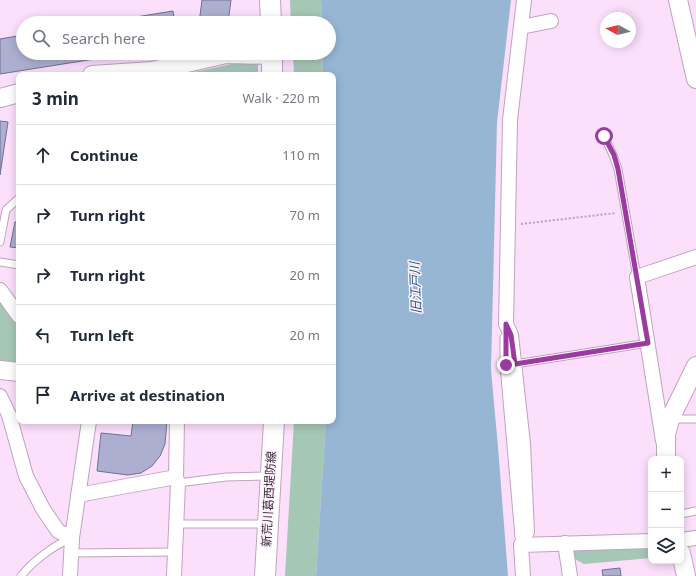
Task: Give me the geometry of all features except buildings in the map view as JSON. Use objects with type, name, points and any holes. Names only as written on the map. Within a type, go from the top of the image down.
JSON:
[{"type":"main road","points":[[270,0],[271,16]]},
{"type":"main road","points":[[272,60],[272,72]]},
{"type":"main road","name":"新荒川葛西堤防線","points":[[264,576],[274,424]]},
{"type":"street","points":[[523,576],[506,365],[506,324],[510,120],[524,0]]},
{"type":"street","points":[[678,0],[696,79]]},
{"type":"street","points":[[521,27],[551,21]]},
{"type":"street","points":[[137,72],[152,71],[200,60]]},
{"type":"street","points":[[0,98],[16,94]]},
{"type":"street","points":[[666,456],[637,277],[696,257]]},
{"type":"street","points":[[0,290],[16,312]]},
{"type":"street","points":[[506,324],[511,335],[515,364],[522,444],[527,532],[521,545]]},
{"type":"street","points":[[0,370],[16,372]]},
{"type":"street","points":[[666,456],[666,435],[670,419],[694,372]]},
{"type":"street","points":[[1,400],[10,415],[26,476],[43,509],[58,531],[72,538]]},
{"type":"street","points":[[70,576],[70,553],[89,424]]},
{"type":"street","points":[[174,576],[176,552],[177,424]]},
{"type":"street","points":[[78,494],[177,480]]},
{"type":"street","points":[[684,540],[696,538]]},
{"type":"street","points":[[521,545],[648,541]]},
{"type":"street","points":[[565,543],[570,576]]},
{"type":"street","points":[[683,564],[686,576]]},
{"type":"lane","points":[[604,136],[614,155],[618,169],[637,277]]},
{"type":"lane","points":[[0,242],[6,210],[16,201]]},
{"type":"lane","points":[[0,262],[16,265]]},
{"type":"lane","points":[[515,364],[648,343]]},
{"type":"lane","points":[[670,419],[696,419]]},
{"type":"lane","points":[[177,480],[270,476]]},
{"type":"lane","points":[[684,513],[696,511]]},
{"type":"lane","points":[[176,524],[259,524]]},
{"type":"lane","points":[[21,576],[26,570],[59,543],[72,538]]},
{"type":"lane","points":[[70,553],[176,552]]},
{"type":"path","points":[[516,224],[625,212]]},
{"type":"green space","points":[[290,0],[321,0],[322,16],[291,16]]},
{"type":"green space","points":[[293,60],[322,60],[323,72],[294,72]]},
{"type":"green space","points":[[232,64],[258,64],[258,72],[194,72]]},
{"type":"green space","points":[[0,300],[16,324],[16,365],[0,363]]},
{"type":"green space","points":[[294,424],[326,424],[316,576],[285,576]]},
{"type":"green space","points":[[648,545],[648,558],[584,564],[571,557],[574,547]]},
{"type":"water","name":"旧江戸川","points":[[321,0],[511,0],[497,122],[491,370],[508,576],[316,576],[326,424],[336,424],[336,72],[323,72],[322,60],[336,60],[336,16],[322,16]]},
{"type":"route","points":[[506,365],[506,324],[511,335],[515,364],[648,343],[618,169],[614,155],[604,136]]}]
